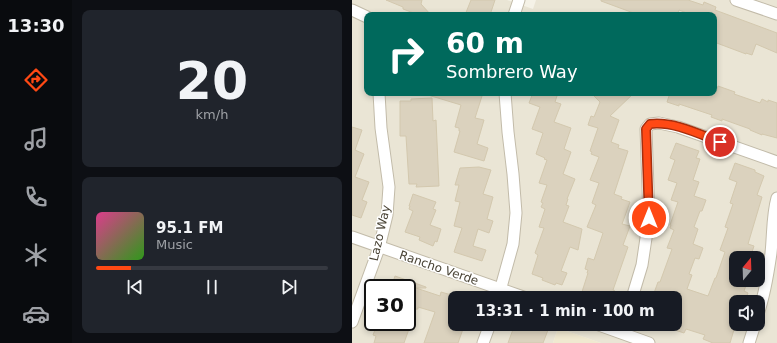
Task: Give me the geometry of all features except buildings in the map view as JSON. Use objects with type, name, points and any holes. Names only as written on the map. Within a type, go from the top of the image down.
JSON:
[{"type":"street","points":[[515,12],[519,0]]},
{"type":"street","points":[[742,1],[777,14]]},
{"type":"street","points":[[352,10],[364,16]]},
{"type":"street","name":"Lazo Way","points":[[352,322],[379,248],[387,215],[388,187],[381,128],[379,96]]},
{"type":"street","points":[[500,291],[512,244],[516,212],[505,96]]},
{"type":"street","points":[[634,291],[642,265],[649,218],[646,129],[650,124],[659,123],[678,127],[777,162]]},
{"type":"street","points":[[765,295],[771,253],[774,210],[777,198]]},
{"type":"street","name":"Rancho Verde","points":[[352,237],[495,291]]},
{"type":"street","points":[[483,343],[487,331]]},
{"type":"street","points":[[626,331],[649,343]]},
{"type":"street","points":[[749,343],[753,331]]},
{"type":"shaded area","points":[[352,0],[507,0],[533,9],[536,0],[777,0],[777,343],[601,343],[567,331],[682,331],[682,291],[448,291],[448,331],[557,331],[553,343],[352,343]]},
{"type":"shaded area","points":[[557,331],[567,331],[601,343],[553,343]]},
{"type":"route","points":[[649,218],[646,129],[650,124],[659,123],[678,127],[720,142]]}]
